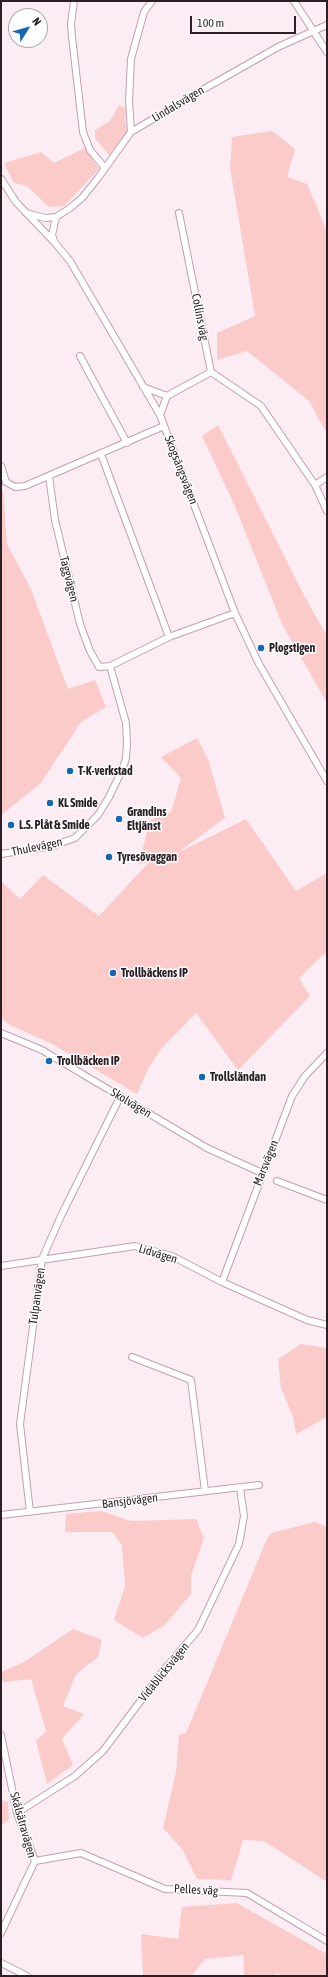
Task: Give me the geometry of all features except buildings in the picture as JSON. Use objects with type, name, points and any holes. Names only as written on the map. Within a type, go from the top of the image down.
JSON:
[{"type":"street","points":[[74,1],[71,24],[83,132],[90,150],[105,168]]},
{"type":"street","points":[[131,132],[129,101],[131,60],[144,12],[152,1]]},
{"type":"street","points":[[294,1],[327,52]]},
{"type":"street","name":"Lindalsvägen","points":[[56,217],[82,198],[131,132],[204,88],[278,47],[327,25]]},
{"type":"street","name":"Skogsängsvägen","points":[[1,179],[26,214],[55,242],[70,261],[160,415],[234,613],[259,664],[327,782]]},
{"type":"street","name":"Collins väg","points":[[180,213],[211,372]]},
{"type":"street","points":[[26,214],[45,218],[56,217],[52,235],[55,242]]},
{"type":"street","points":[[80,356],[127,443]]},
{"type":"street","points":[[160,415],[167,396],[211,372],[261,406],[315,485],[327,511]]},
{"type":"street","points":[[143,387],[167,396]]},
{"type":"street","points":[[1,466],[6,482],[15,487],[25,486],[164,426]]},
{"type":"street","points":[[101,454],[169,637]]},
{"type":"street","name":"Taggvägen","points":[[49,476],[55,520],[80,624],[90,651],[99,667],[110,666]]},
{"type":"street","points":[[315,485],[327,477]]},
{"type":"street","points":[[110,666],[169,637],[234,613]]},
{"type":"street","name":"Thulevägen","points":[[1,854],[52,846],[75,838],[98,815],[109,797],[123,768],[126,758],[127,743],[126,723],[110,666]]},
{"type":"street","name":"Skolvägen","points":[[1,1033],[42,1050],[207,1148],[262,1173]]},
{"type":"street","name":"Marsvägen","points":[[222,1282],[292,1096],[305,1076],[327,1053]]},
{"type":"street","name":"Tulpanvägen","points":[[30,1512],[20,1424],[42,1259],[61,1216],[120,1097]]},
{"type":"street","points":[[277,1181],[327,1200]]},
{"type":"street","name":"Lidvägen","points":[[1,1266],[135,1246],[172,1256],[222,1282],[307,1320],[327,1325]]},
{"type":"street","points":[[132,1357],[191,1380],[205,1491]]},
{"type":"street","name":"Bansjövägen","points":[[1,1515],[95,1506],[259,1485]]},
{"type":"street","name":"Vidablicksvägen","points":[[17,1813],[75,1776],[103,1751],[163,1671],[198,1630],[210,1602],[239,1544],[244,1516],[240,1488]]},
{"type":"street","name":"Skälsätravägen","points":[[1,1735],[17,1813],[35,1861],[1,1933]]},
{"type":"street","name":"Pelles väg","points":[[35,1861],[81,1853],[165,1888],[247,1893],[327,1941]]},
{"type":"street","points":[[1,1963],[27,1976]]},
{"type":"shaded area","points":[[119,105],[126,109],[125,120],[127,132],[109,155],[95,138],[95,130],[110,121]]},
{"type":"shaded area","points":[[272,131],[295,149],[287,177],[307,184],[327,231],[327,434],[309,401],[247,351],[217,360],[217,333],[255,316],[230,168],[232,137]]},
{"type":"shaded area","points":[[85,148],[99,169],[64,206],[49,207],[27,186],[14,183],[4,163],[41,152],[54,163]]},
{"type":"shaded area","points":[[218,425],[306,599],[327,636],[327,703],[282,624],[234,504],[202,436]]},
{"type":"shaded area","points":[[1,490],[3,491],[7,544],[31,589],[68,689],[95,680],[106,707],[81,722],[40,784],[1,815]]},
{"type":"shaded area","name":"Trollbäckens IP","points":[[197,738],[208,759],[225,818],[177,853],[246,819],[296,891],[327,873],[327,956],[324,954],[299,978],[310,996],[238,1070],[196,1013],[161,1049],[148,1069],[137,1094],[52,1044],[10,1025],[1,1018],[1,881],[20,899],[43,875],[99,916],[149,862],[139,864],[150,820],[171,812],[181,778],[161,757]]},
{"type":"shaded area","points":[[301,1344],[327,1348],[327,1417],[296,1434],[293,1417],[281,1388],[278,1359]]},
{"type":"shaded area","points":[[101,1511],[131,1521],[196,1519],[204,1538],[191,1576],[191,1594],[165,1625],[143,1638],[114,1620],[125,1586],[122,1545],[112,1532],[65,1532],[66,1514]]},
{"type":"shaded area","points":[[315,1522],[327,1527],[327,1882],[264,1841],[243,1840],[231,1880],[197,1879],[182,1849],[163,1828],[176,1772],[179,1735],[186,1733],[266,1541],[271,1533]]},
{"type":"shaded area","points":[[73,1629],[102,1640],[98,1657],[76,1674],[63,1706],[84,1714],[62,1739],[73,1765],[47,1784],[36,1741],[46,1731],[31,1679],[4,1682],[1,1678],[1,1672],[24,1662]]},
{"type":"shaded area","points":[[1,1800],[8,1802],[9,1819],[1,1826]]},
{"type":"shaded area","points":[[237,1903],[327,1954],[327,1976],[283,1976],[276,1973],[275,1976],[244,1976],[244,1955],[205,1959],[191,1976],[143,1976],[141,1934],[178,1939],[182,1907]]},
{"type":"place","name":"Plogstigen","points":[[261,648]]},
{"type":"place","name":"T-K-verkstad","points":[[70,771]]},
{"type":"place","name":"KL Smide","points":[[50,803]]},
{"type":"place","name":"Grandins Eltjänst","points":[[119,819]]},
{"type":"place","name":"L.S. Plåt & Smide","points":[[11,825]]},
{"type":"place","name":"Tyresövaggan","points":[[109,857]]},
{"type":"place","name":"Trollbäckens IP","points":[[113,973]]},
{"type":"place","name":"Trollbäcken IP","points":[[49,1061]]},
{"type":"place","name":"Trollsländan","points":[[202,1077]]}]
